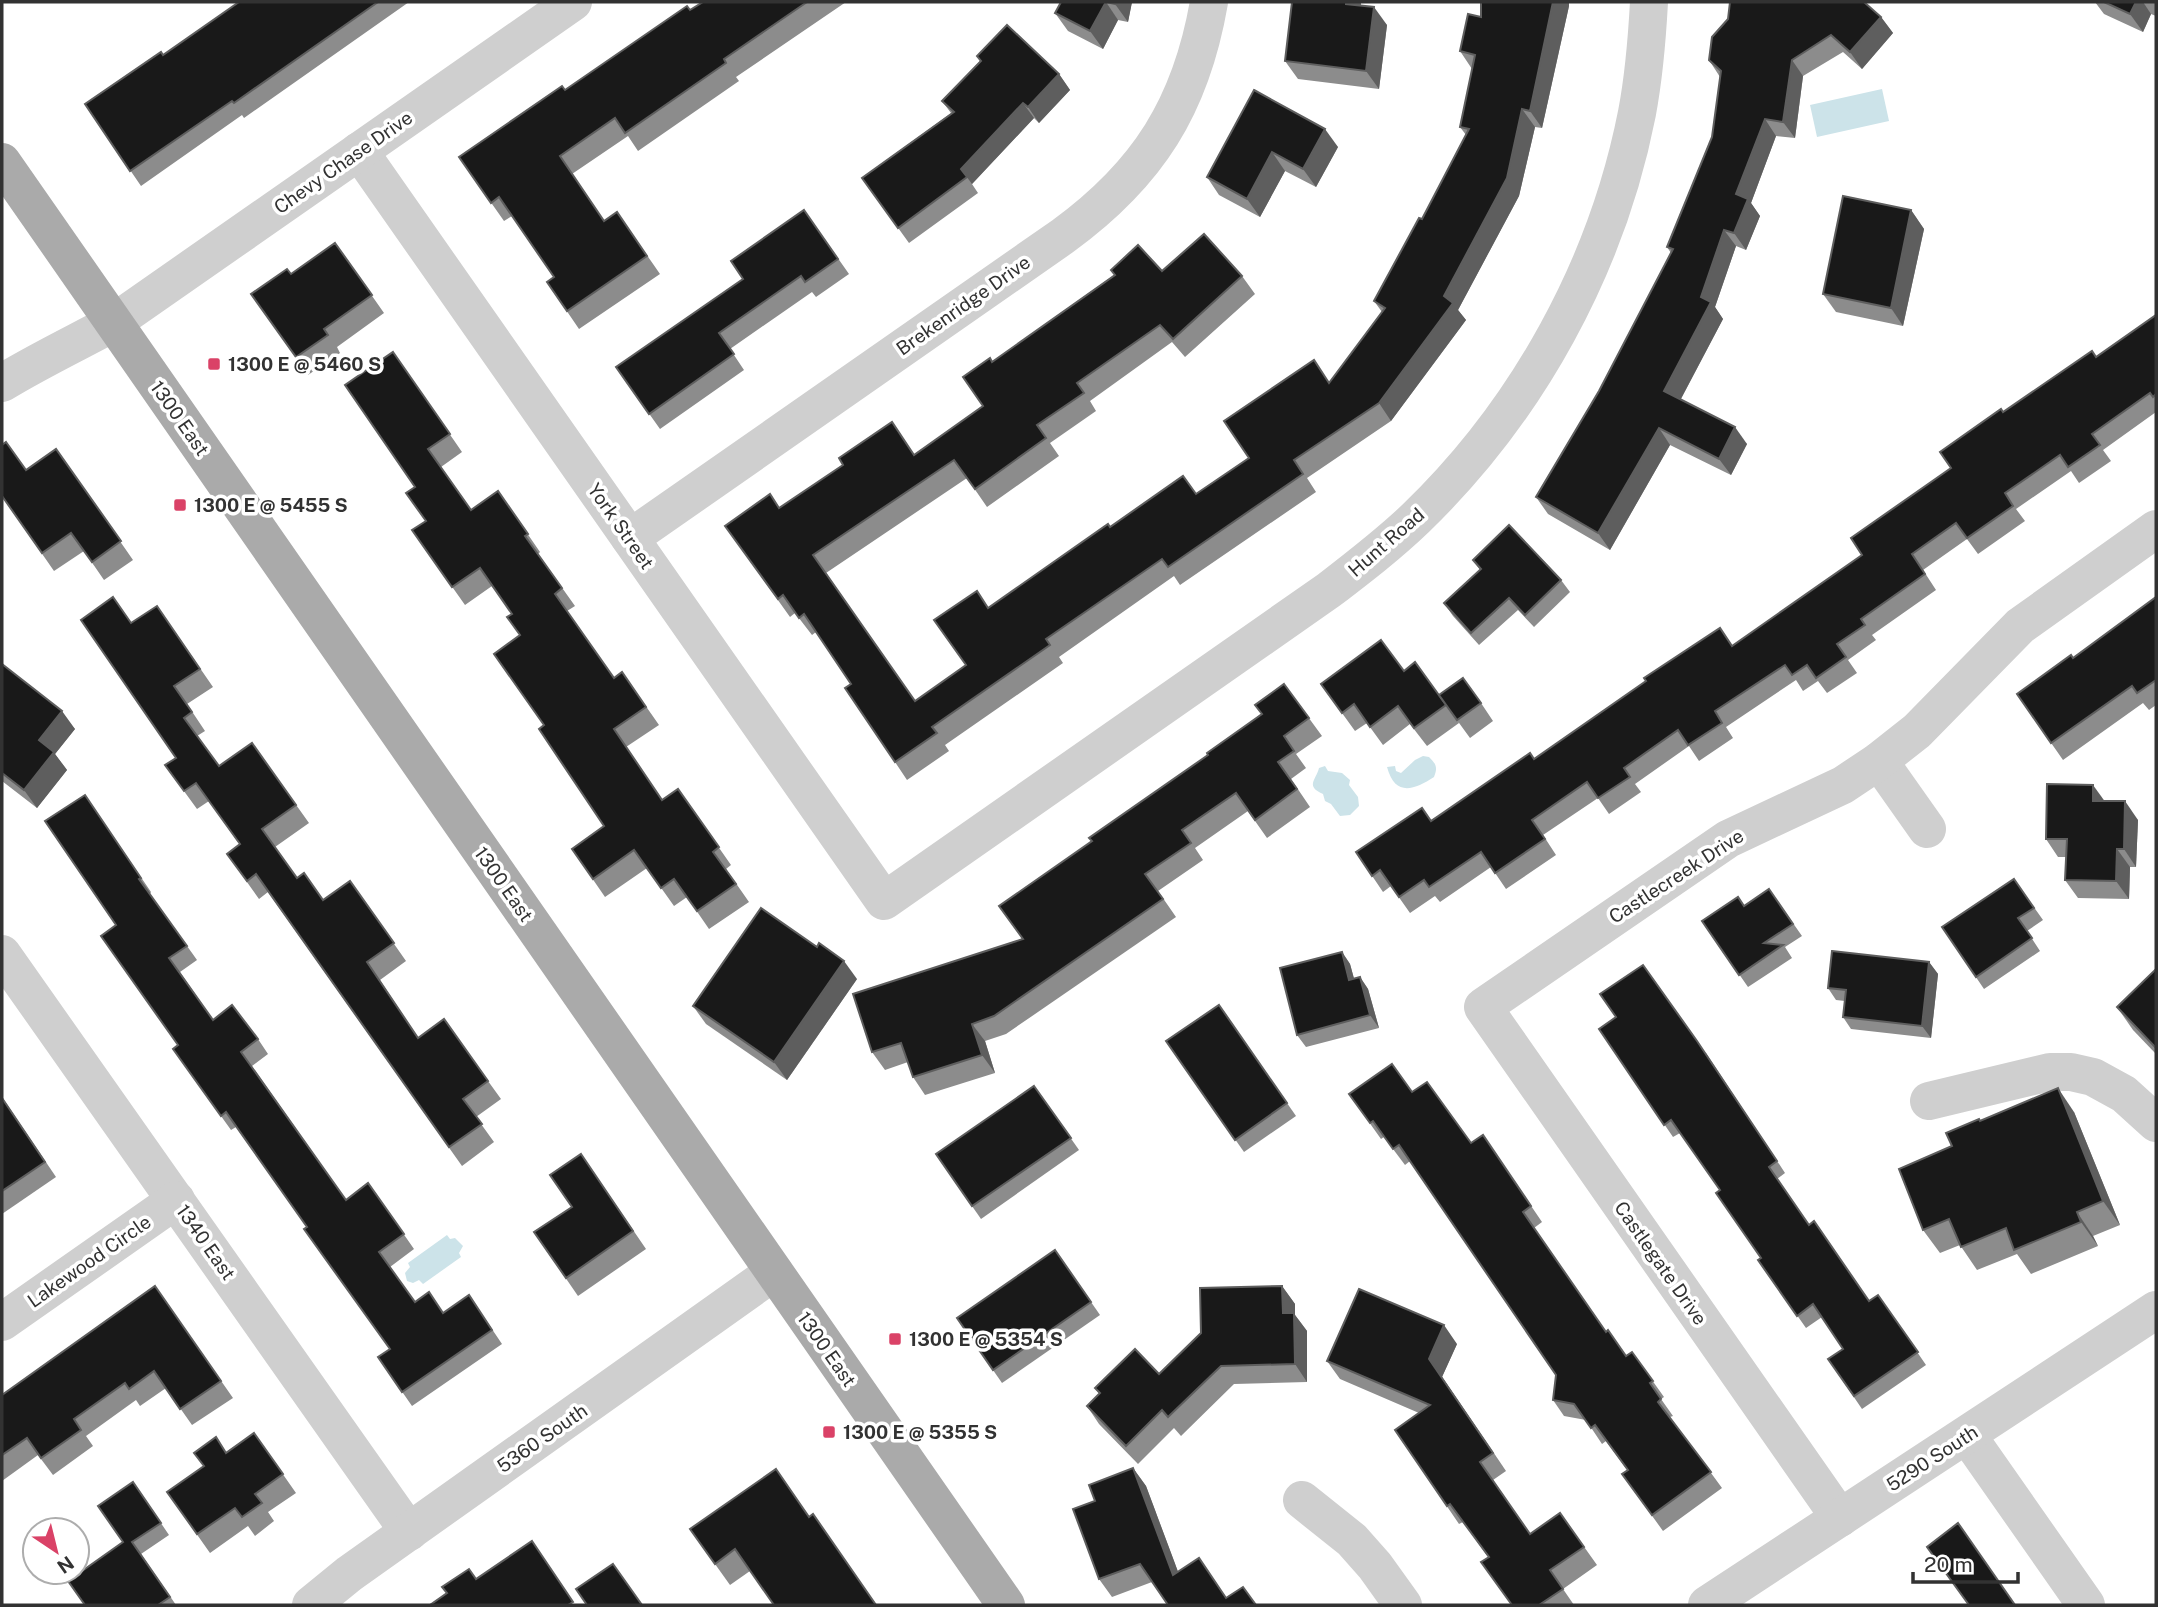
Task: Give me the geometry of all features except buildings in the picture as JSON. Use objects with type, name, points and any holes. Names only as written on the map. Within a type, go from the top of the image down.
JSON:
[{"type":"main road","name":"1300 East","points":[[2,162],[1006,1605]]},
{"type":"street","name":"Chevy Chase Drive","points":[[2,383],[40,360],[113,323],[573,2]]},
{"type":"street","name":"Brekenridge Drive","points":[[630,538],[1063,236],[1118,191],[1142,164],[1179,104],[1203,36],[1209,2]]},
{"type":"street","name":"Hunt Road","points":[[884,901],[1329,590],[1416,519],[1455,478],[1523,390],[1552,342],[1578,292],[1602,234],[1622,174],[1637,113],[1646,50],[1649,2]]},
{"type":"street","name":"York Street","points":[[359,151],[884,901]]},
{"type":"street","name":"Castlecreek Drive","points":[[1483,1007],[1728,839],[1843,785],[1879,761],[1917,731],[2020,626],[2156,529]]},
{"type":"street","points":[[1879,761],[1927,829]]},
{"type":"street","name":"1340 East","points":[[2,954],[410,1531]]},
{"type":"street","name":"Castlegate Drive","points":[[1483,1007],[1840,1518]]},
{"type":"street","points":[[1929,1101],[2050,1072],[2071,1072],[2093,1077],[2124,1094],[2156,1123]]},
{"type":"street","name":"Lakewood Circle","points":[[2,1322],[176,1200]]},
{"type":"street","name":"5360 South","points":[[311,1605],[332,1587],[774,1272]]},
{"type":"street","name":"5290 South","points":[[1706,1605],[2156,1310]]},
{"type":"street","points":[[1968,1435],[2085,1605]]},
{"type":"street","points":[[1302,1500],[1352,1540],[1403,1605]]},
{"type":"water","points":[[1882,89],[1889,121],[1817,137],[1810,105]]},
{"type":"water","points":[[1423,756],[1429,757],[1435,764],[1434,777],[1406,788],[1400,787],[1390,777],[1387,767],[1395,766],[1396,771],[1401,773]]},
{"type":"water","points":[[1325,766],[1328,771],[1342,773],[1350,780],[1349,785],[1358,797],[1359,806],[1350,815],[1340,816],[1331,804],[1325,801],[1323,794],[1314,788],[1313,782],[1319,768]]},
{"type":"water","points":[[447,1235],[463,1246],[459,1253],[461,1257],[423,1284],[419,1280],[413,1283],[407,1281],[405,1273],[410,1267],[408,1263]]},
{"type":"place","name":"1300 E @ 5460 S","points":[[214,364]]},
{"type":"place","name":"1300 E @ 5455 S","points":[[180,505]]},
{"type":"place","name":"1300 E @ 5354 S","points":[[895,1339]]},
{"type":"place","name":"1300 E @ 5355 S","points":[[829,1432]]}]
